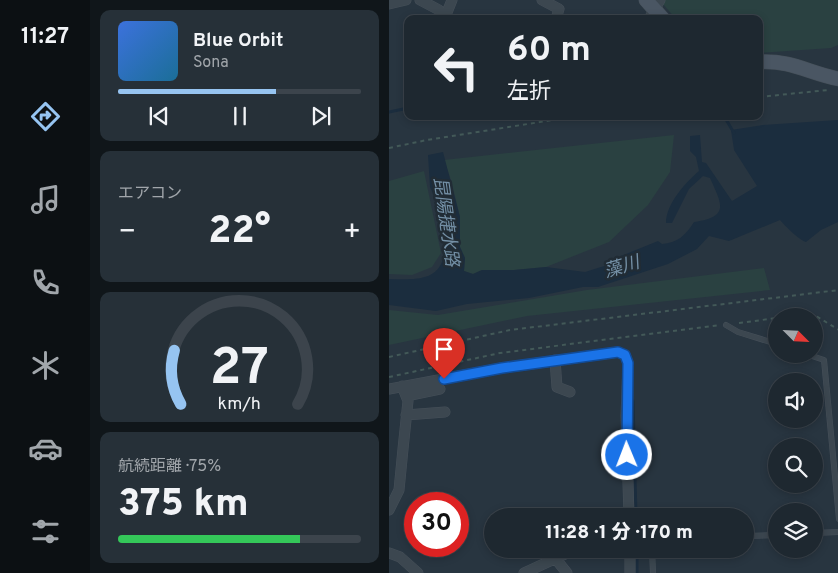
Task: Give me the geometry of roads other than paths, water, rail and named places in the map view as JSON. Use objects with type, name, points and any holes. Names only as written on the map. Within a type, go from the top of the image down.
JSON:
[{"type":"street","points":[[389,4],[406,0]]},
{"type":"street","points":[[420,0],[441,10]]},
{"type":"street","points":[[446,15],[453,0]]},
{"type":"street","points":[[542,0],[559,9],[557,15]]},
{"type":"street","points":[[763,62],[787,62],[822,76],[835,84]]},
{"type":"street","points":[[404,391],[555,360],[618,352],[625,355],[628,363],[626,406],[629,508]]},
{"type":"street","points":[[555,360],[557,387],[570,392]]},
{"type":"street","points":[[389,389],[404,391],[440,389]]},
{"type":"street","points":[[389,510],[399,490],[407,415],[404,391]]},
{"type":"street","points":[[407,415],[445,412]]},
{"type":"street","points":[[389,553],[400,557],[418,573]]},
{"type":"street","points":[[524,573],[555,558],[567,573]]},
{"type":"street","points":[[630,558],[630,573]]},
{"type":"lane","points":[[726,325],[738,332],[768,341]]},
{"type":"lane","points":[[823,360],[838,519]]},
{"type":"lane","points":[[823,533],[838,532]]},
{"type":"lane","points":[[754,536],[768,535]]},
{"type":"lane","points":[[652,558],[653,573]]},
{"type":"water","points":[[838,120],[838,222],[821,230],[806,242],[796,236],[780,220],[729,241],[709,236],[697,249],[668,264],[598,287],[583,287],[529,298],[467,304],[436,311],[389,305],[389,279],[413,279],[428,276],[439,267],[444,255],[445,244],[439,226],[443,215],[430,187],[428,155],[443,152],[460,217],[460,247],[465,258],[464,271],[473,274],[482,270],[546,267],[585,272],[617,262],[621,256],[658,241],[662,244],[676,240],[684,235],[694,222],[714,217],[718,212],[720,202],[710,178],[703,176],[689,189],[672,223],[666,223],[673,201],[682,188],[699,171],[696,157],[690,151],[690,136],[700,135],[702,162],[706,163],[732,201],[757,186],[734,150],[731,130],[763,125]]},
{"type":"waterway","points":[[389,112],[404,109]]},
{"type":"waterway","points":[[726,120],[734,133]]},
{"type":"waterway","points":[[633,401],[636,508]]},
{"type":"waterway","points":[[637,558],[637,573]]},
{"type":"water label","name":"昆陽捷水路","points":[[445,222]]},
{"type":"water label","name":"藻川","points":[[622,268]]}]
